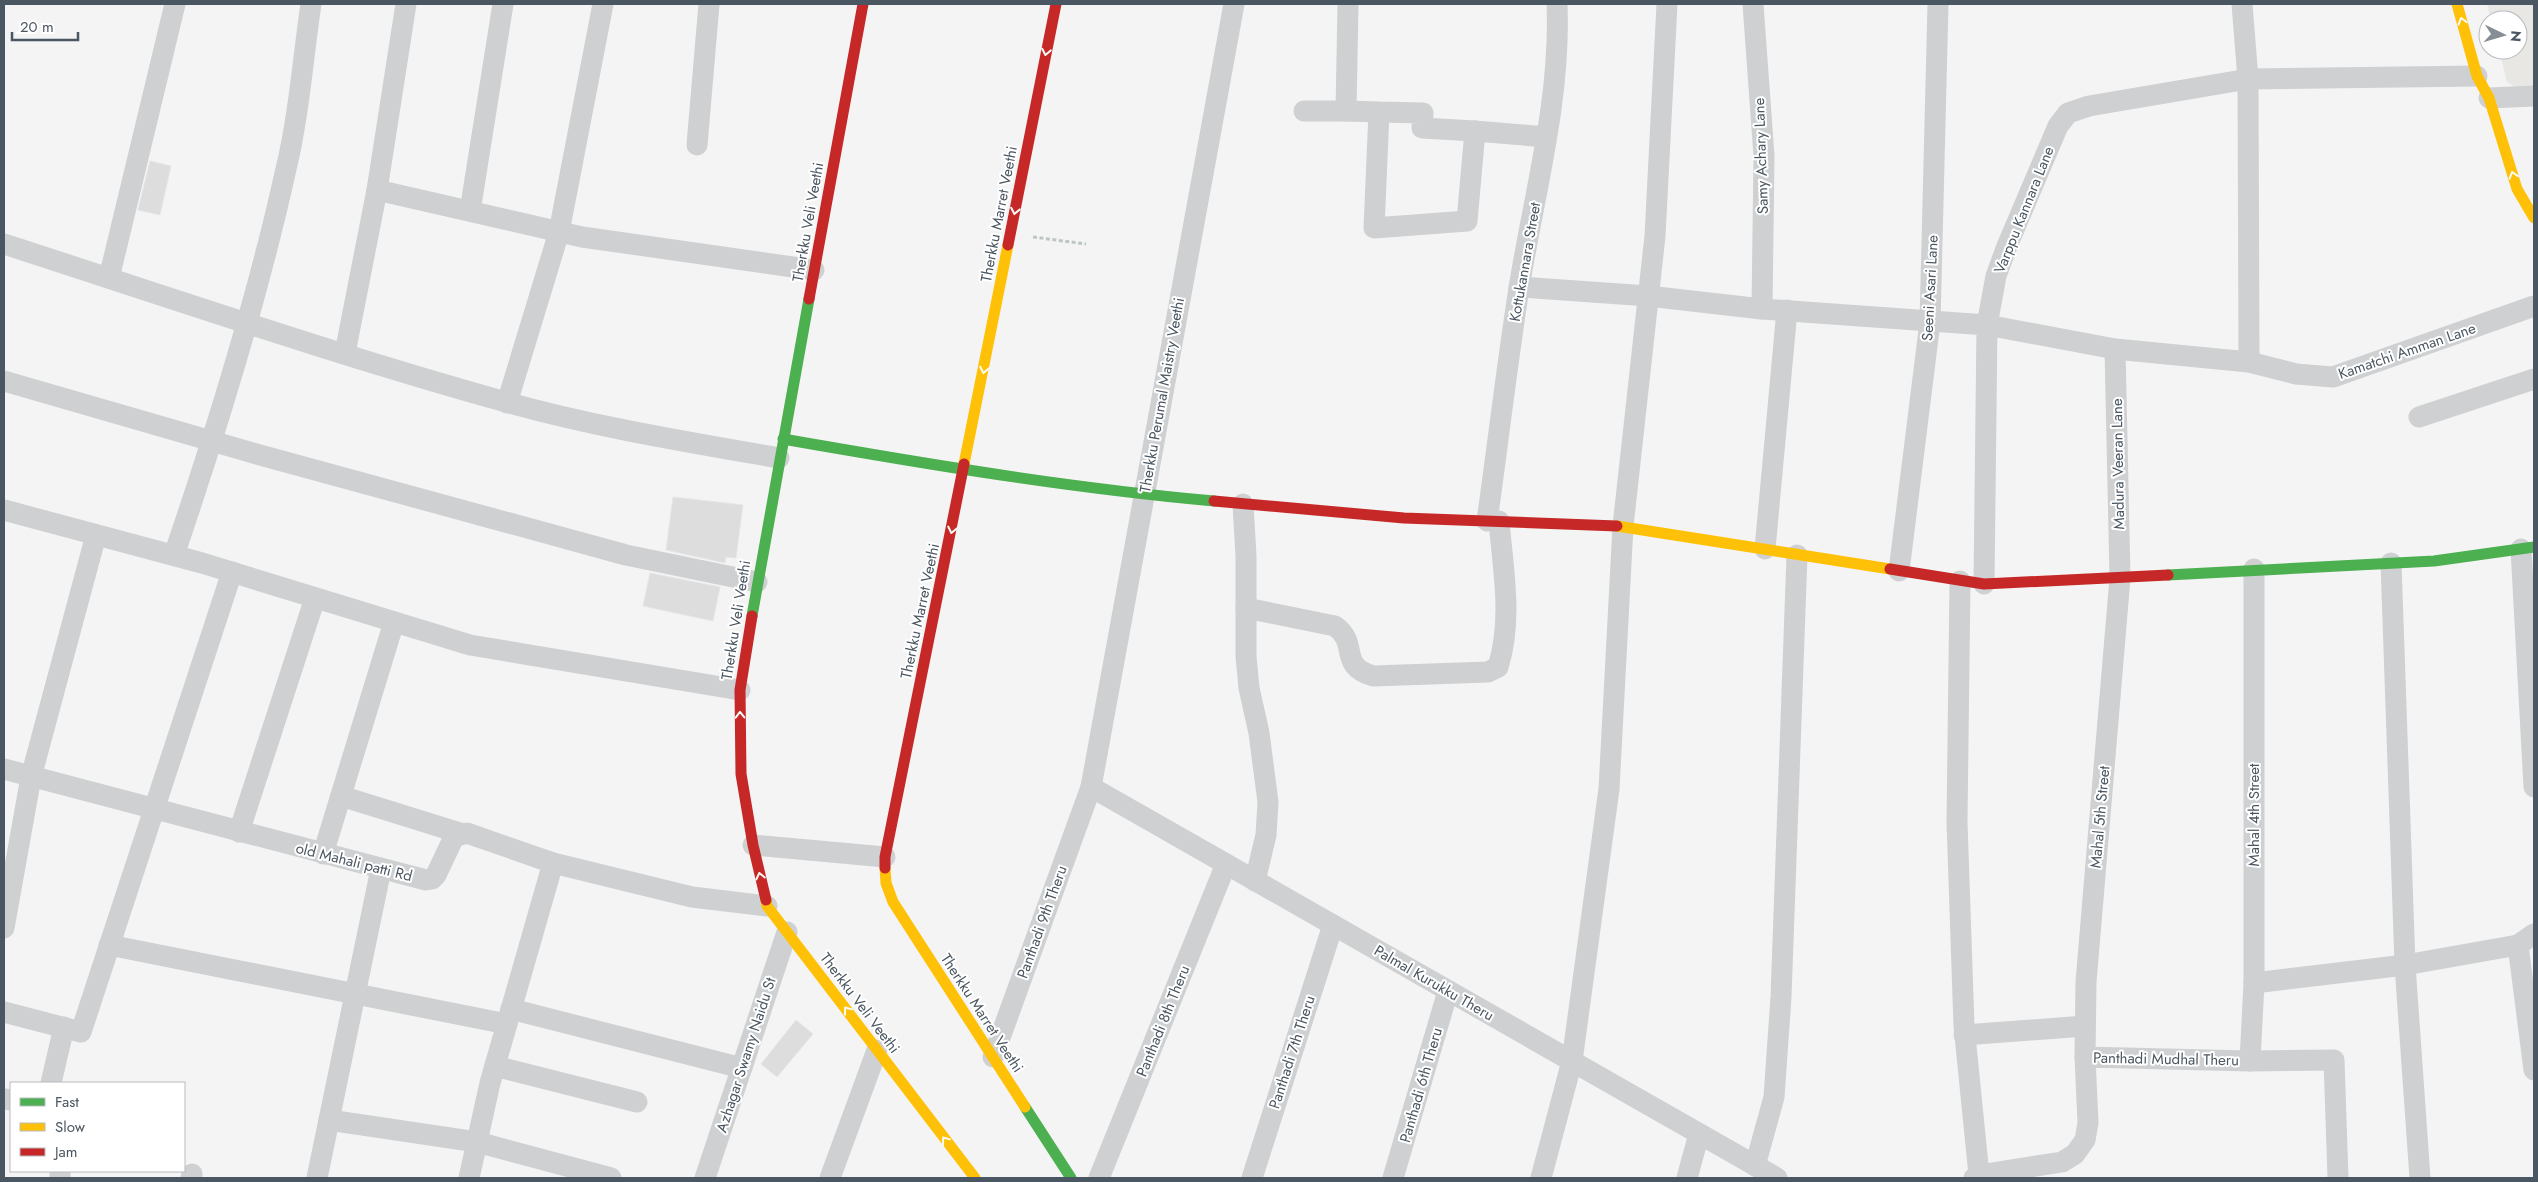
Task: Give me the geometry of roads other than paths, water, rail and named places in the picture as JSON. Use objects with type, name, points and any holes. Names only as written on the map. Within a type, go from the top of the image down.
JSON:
[{"type":"main road","name":"Therkku Veli Veethi","points":[[863,4],[757,582],[740,690],[742,774],[753,845],[767,906],[975,1178]]},
{"type":"main road","name":"Therkku Marret Veethi","points":[[1056,4],[885,858],[886,884],[893,902],[1071,1178]]},
{"type":"main road","points":[[2457,4],[2477,76],[2489,98],[2517,189],[2534,218]]},
{"type":"main road","points":[[781,449],[1144,495],[1404,518],[1623,526],[1984,584],[2120,578],[2254,568],[2434,561],[2527,548]]},
{"type":"street","points":[[109,278],[175,4]]},
{"type":"street","points":[[174,556],[213,441],[247,323],[287,168],[311,4]]},
{"type":"street","points":[[345,353],[377,190],[406,4]]},
{"type":"street","points":[[470,212],[504,4]]},
{"type":"street","points":[[507,403],[559,232],[603,4]]},
{"type":"street","points":[[698,145],[709,4]]},
{"type":"street","name":"Therkku Perumal Maistry Veethi","points":[[1091,787],[1234,4]]},
{"type":"street","points":[[1346,111],[1348,4]]},
{"type":"street","name":"Kottukannara Street","points":[[1246,608],[1335,626],[1344,632],[1354,666],[1360,672],[1373,676],[1488,672],[1498,667],[1506,640],[1508,620],[1493,521],[1519,287],[1541,175],[1559,39],[1557,4]]},
{"type":"street","points":[[1541,1178],[1572,1061],[1609,789],[1623,526],[1654,236],[1667,4]]},
{"type":"street","name":"Samy Achary Lane","points":[[1752,4],[1764,156],[1762,308]]},
{"type":"street","name":"Seeni Asari Lane","points":[[1899,571],[1930,322],[1938,4]]},
{"type":"street","points":[[2242,4],[2248,79],[2249,362]]},
{"type":"street","points":[[2248,79],[2477,76]]},
{"type":"street","name":"Varppu Kannara Lane","points":[[1984,584],[1987,460],[1987,325],[1996,276],[2058,126],[2068,113],[2089,106],[2248,79]]},
{"type":"street","points":[[2489,98],[2534,96]]},
{"type":"street","points":[[1304,110],[1423,113],[1422,128],[1546,137]]},
{"type":"street","points":[[1380,112],[1374,228],[1467,221],[1475,131]]},
{"type":"street","points":[[377,190],[582,237],[814,270]]},
{"type":"street","points":[[4,244],[247,323],[507,403],[638,433],[781,449]]},
{"type":"street","name":"Kamatchi Amman Lane","points":[[1519,287],[1648,296],[1930,322],[1987,325],[2115,349],[2249,362],[2296,374],[2333,377],[2534,306]]},
{"type":"street","points":[[1765,549],[1787,310]]},
{"type":"street","name":"Madura Veeran Lane","points":[[2115,349],[2120,578]]},
{"type":"street","points":[[2420,417],[2534,379]]},
{"type":"street","points":[[4,381],[213,441],[626,554],[757,582]]},
{"type":"street","points":[[1243,504],[1246,664],[1259,733],[1268,802],[1266,835],[1254,881]]},
{"type":"street","points":[[4,510],[232,572],[470,645],[740,690]]},
{"type":"street","points":[[4,928],[31,777],[96,535]]},
{"type":"street","points":[[2527,548],[2534,787]]},
{"type":"street","points":[[1755,1166],[1774,1097],[1781,997],[1797,555]]},
{"type":"street","points":[[2391,563],[2405,965],[2420,1178]]},
{"type":"street","name":"Mahal 4th Street","points":[[2250,1061],[2254,983],[2254,568]]},
{"type":"street","points":[[4,1012],[81,1032],[232,572]]},
{"type":"street","name":"Mahal 5th Street","points":[[2085,1057],[2087,972],[2120,578]]},
{"type":"street","points":[[1960,581],[1957,822],[1964,1034],[1976,1177]]},
{"type":"street","points":[[239,832],[315,598]]},
{"type":"street","points":[[323,854],[394,622]]},
{"type":"street","name":"old Mahali patti Rd","points":[[4,769],[381,870],[426,880],[432,879],[454,837],[460,833]]},
{"type":"street","name":"Palmal Kurukku Theru","points":[[1091,787],[1777,1178]]},
{"type":"street","name":"Panthadi 9th Theru","points":[[993,1057],[1091,787]]},
{"type":"street","points":[[341,796],[460,833],[474,834],[553,863],[692,897],[767,906]]},
{"type":"street","points":[[753,845],[885,858]]},
{"type":"street","points":[[469,1178],[495,1066],[553,863]]},
{"type":"street","name":"Panthadi 8th Theru","points":[[1099,1178],[1226,864]]},
{"type":"street","points":[[317,1178],[381,870]]},
{"type":"street","name":"Panthadi 7th Theru","points":[[1252,1178],[1332,925]]},
{"type":"street","name":"Azhagar Swamy Naidu St","points":[[705,1178],[787,932]]},
{"type":"street","points":[[2254,983],[2405,965],[2526,939],[2534,1070]]},
{"type":"street","points":[[110,945],[355,995],[509,1017],[742,1068]]},
{"type":"street","name":"Panthadi 6th Theru","points":[[1393,1178],[1448,991]]},
{"type":"street","points":[[1964,1034],[2086,1026]]},
{"type":"street","points":[[51,1082],[64,1027]]},
{"type":"street","points":[[830,1178],[877,1050]]},
{"type":"street","name":"Panthadi Mudhal Theru","points":[[1976,1177],[2062,1162],[2075,1154],[2085,1140],[2088,1123],[2085,1057],[2250,1061],[2334,1060],[2338,1178]]},
{"type":"street","points":[[495,1066],[637,1102]]},
{"type":"street","points":[[329,1120],[477,1142],[611,1178]]},
{"type":"street","points":[[1687,1178],[1699,1134]]}]
